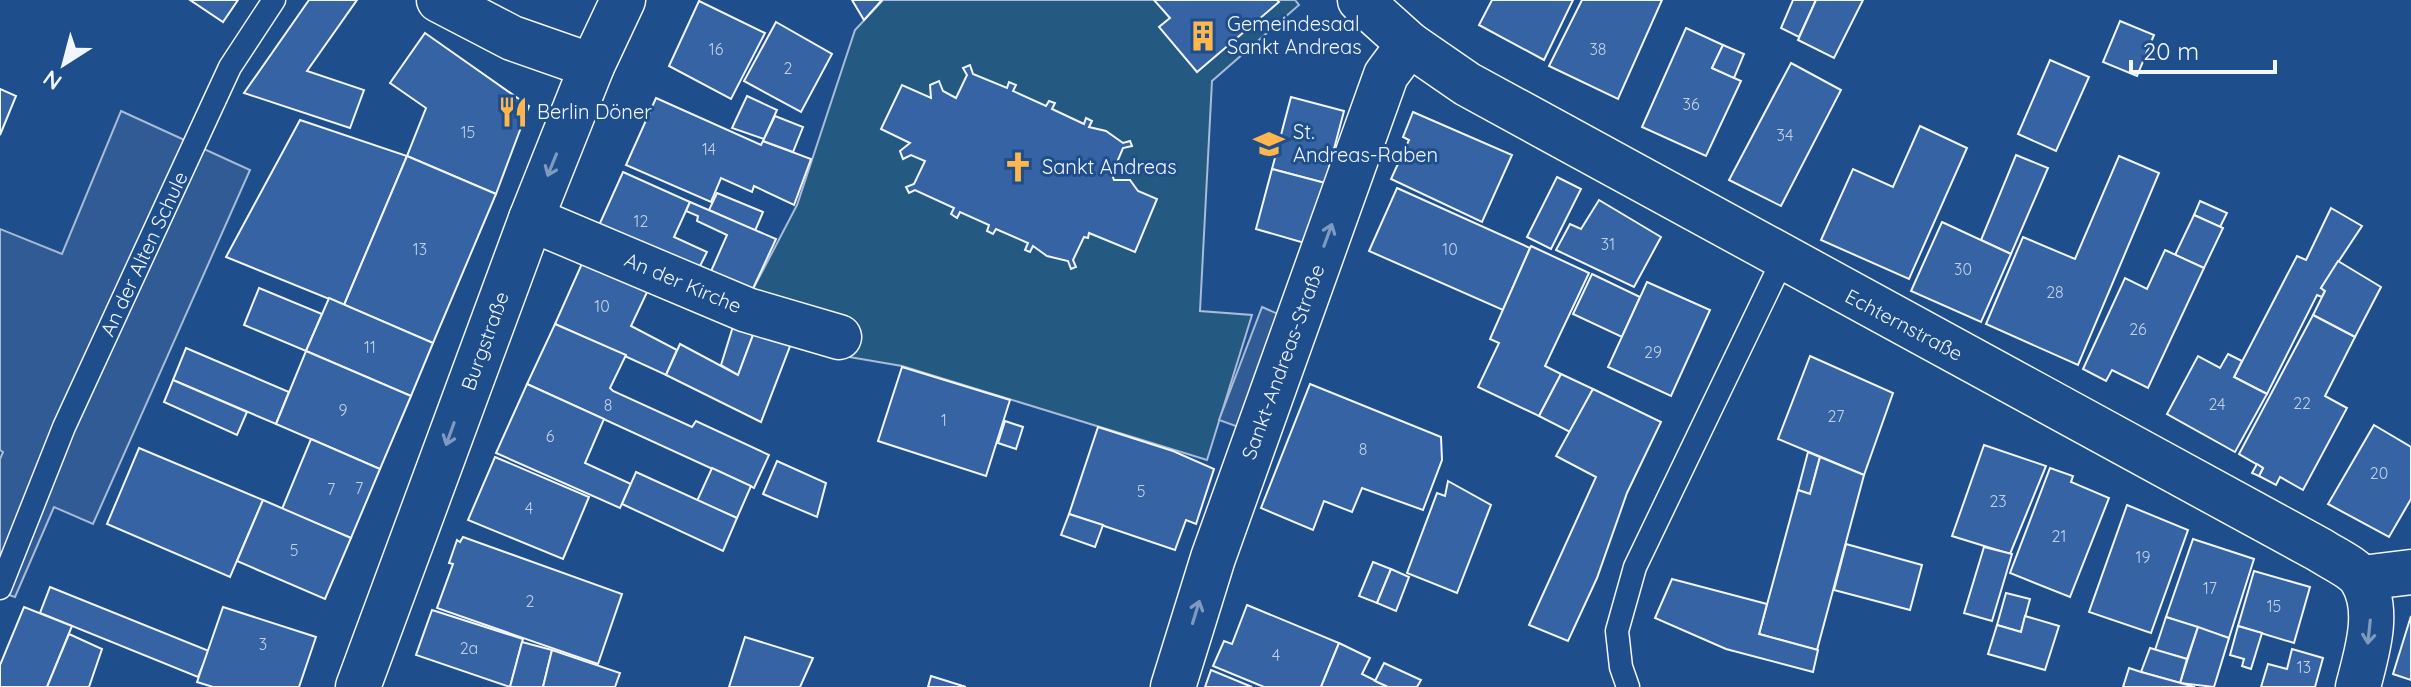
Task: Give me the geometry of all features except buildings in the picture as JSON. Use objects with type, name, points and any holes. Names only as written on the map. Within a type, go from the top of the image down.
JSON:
[{"type":"street","points":[[439,0],[512,38],[592,66]]},
{"type":"street","name":"Burgstraße","points":[[358,687],[531,219],[592,66],[623,0]]},
{"type":"street","name":"Echternstraße","points":[[1360,0],[1409,44],[1467,84],[2309,544],[2362,578]]},
{"type":"street","name":"Sankt-Andreas-Straße","points":[[1173,687],[1213,558],[1386,75],[1409,44]]},
{"type":"street","name":"An der Kirche","points":[[531,219],[747,310],[839,337]]},
{"type":"street","points":[[2358,687],[2369,640],[2371,609],[2362,578],[2411,572]]},
{"type":"lane","name":"An der Alten Schule","points":[[0,588],[64,427],[230,67],[274,0]]},
{"type":"lane","points":[[1628,687],[1621,667],[1617,631],[1635,567],[1783,259]]},
{"type":"shaded area","points":[[883,0],[1295,0],[1299,5],[1212,81],[1200,311],[1252,315],[1207,460],[902,366],[826,353],[750,295],[797,205],[855,30]]},
{"type":"shaded area","points":[[121,111],[250,170],[93,524],[54,507],[15,597],[0,592],[0,459],[3,452],[0,450],[0,229],[62,254]]},
{"type":"shaded area","points":[[1262,307],[1287,318],[1244,429],[1219,420]]},
{"type":"place","name":"Gemeindesaal Sankt Andreas","points":[[1203,36]]},
{"type":"place","name":"Berlin Döner","points":[[513,112]]},
{"type":"place","name":"St. Andreas-Raben","points":[[1269,144]]},
{"type":"place","name":"Sankt Andreas","points":[[1018,167]]}]
